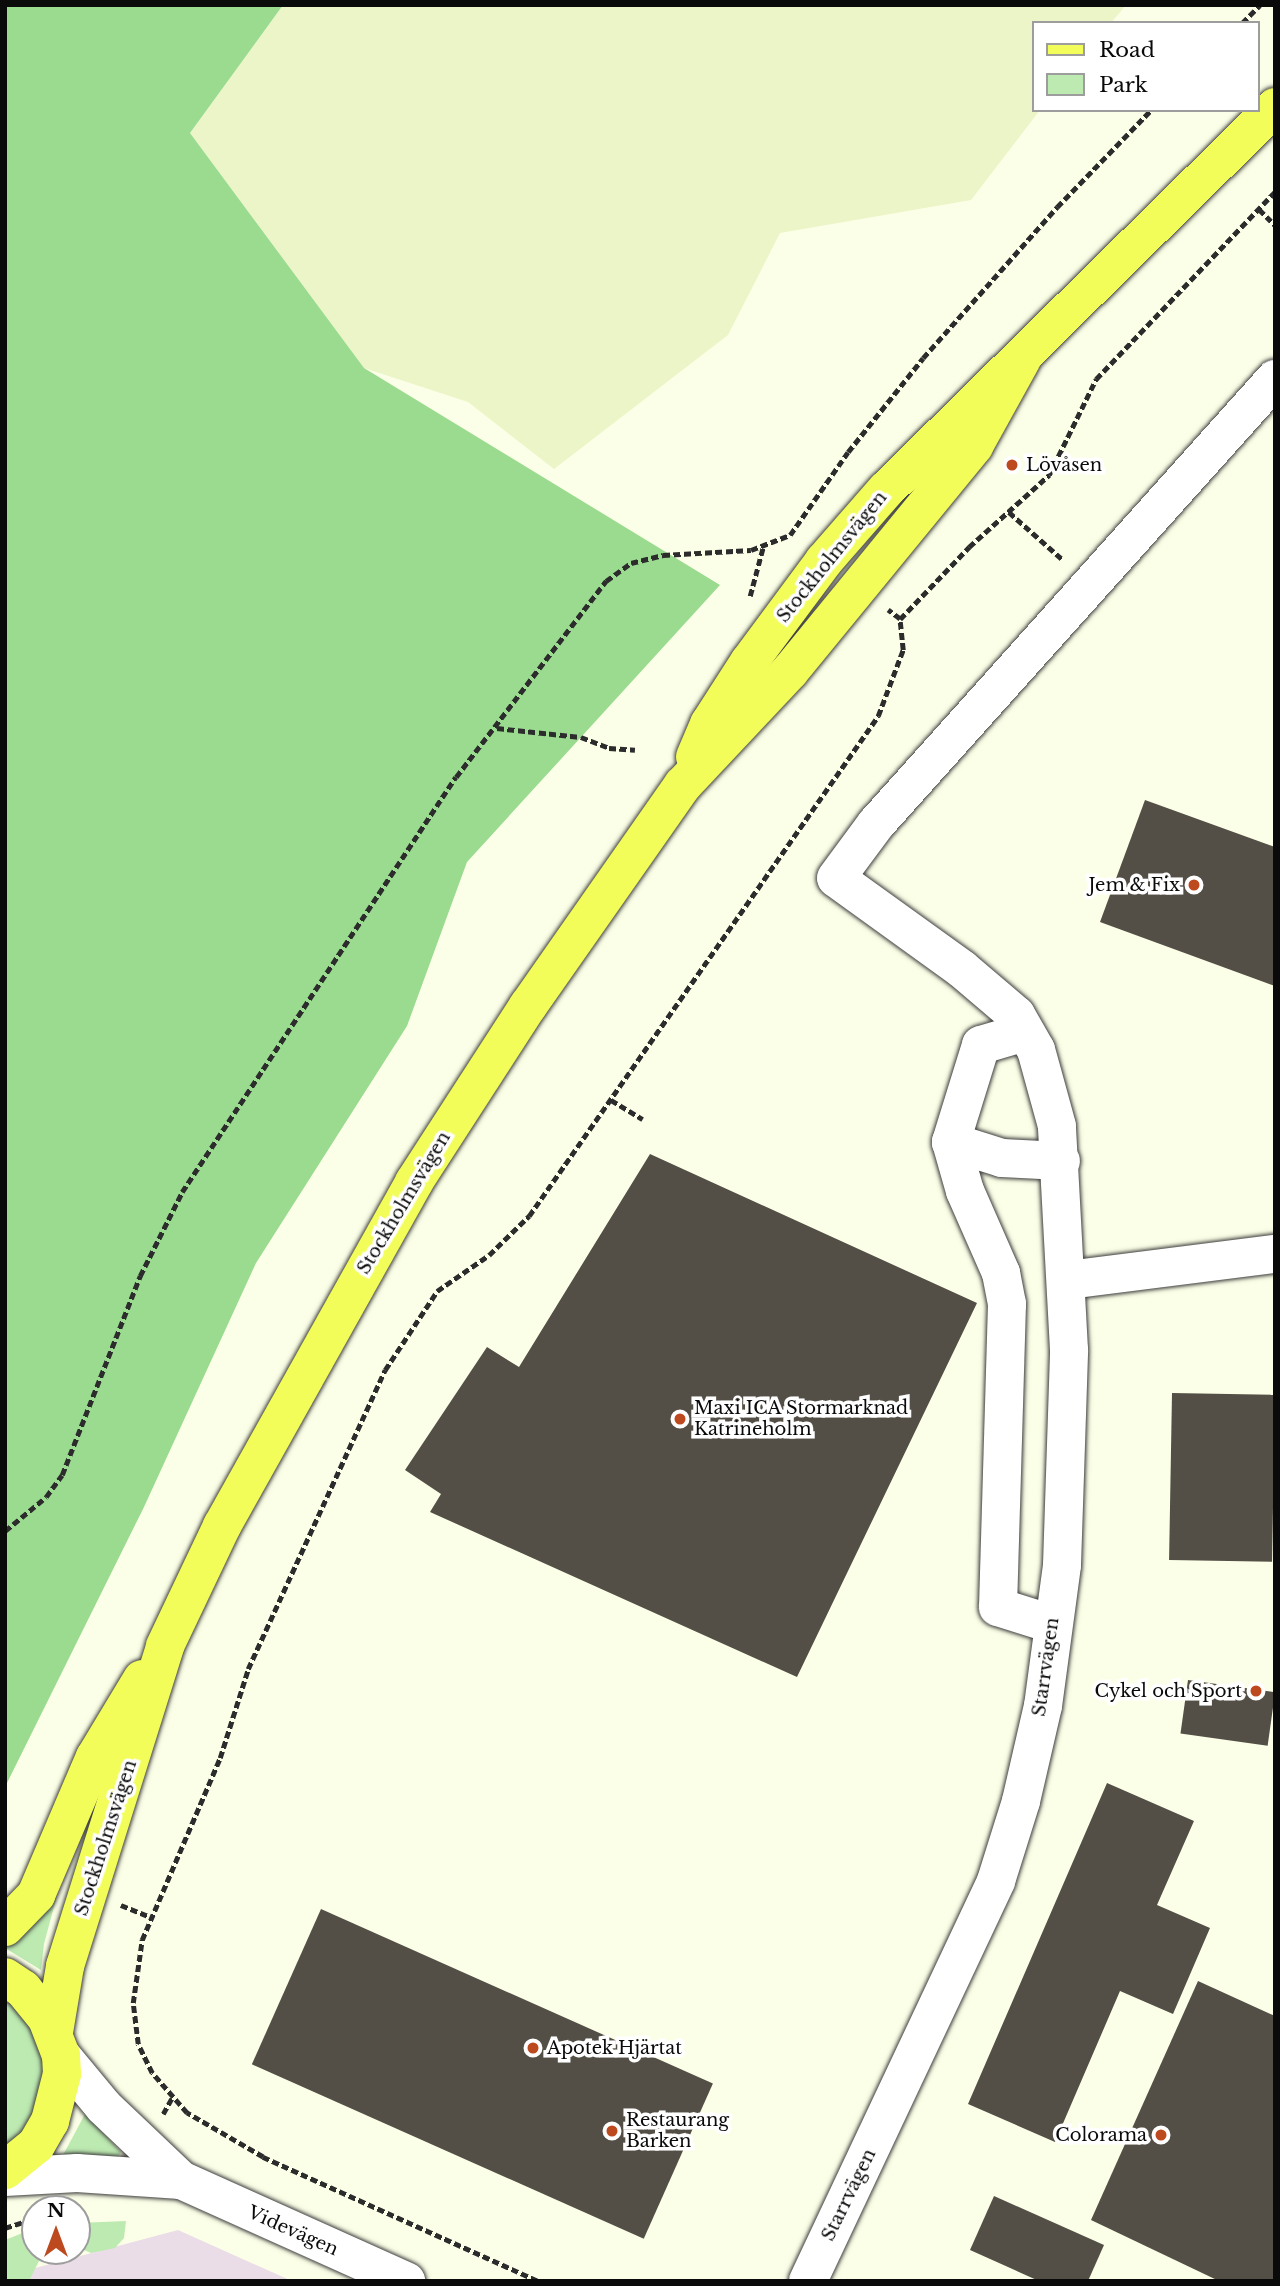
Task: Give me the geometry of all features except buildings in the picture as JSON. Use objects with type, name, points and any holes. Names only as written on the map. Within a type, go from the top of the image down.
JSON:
[{"type":"main road","name":"Stockholmsvägen","points":[[5,1927],[36,1895],[95,1757],[165,1646],[222,1526],[414,1182],[528,1006],[683,785],[790,671],[974,446],[1022,359],[1275,107]]},
{"type":"main road","name":"Stockholmsvägen","points":[[5,2170],[36,2145],[55,2112],[57,2044],[65,1966],[165,1646]]},
{"type":"main road","points":[[5,1977],[37,2003],[57,2044]]},
{"type":"street","points":[[1052,1624],[998,1607],[1007,1304],[1001,1273],[965,1191],[951,1142],[981,1045],[1021,1024],[951,961],[836,878],[876,824],[1093,587],[1275,379]]},
{"type":"street","name":"Starrvägen","points":[[808,2281],[996,1881],[1043,1706],[1062,1564],[1068,1280],[1061,1161],[1050,1091],[1021,1024]]},
{"type":"street","points":[[951,1142],[1002,1158],[1061,1161]]},
{"type":"street","points":[[1068,1280],[1275,1254]]},
{"type":"street","name":"Videvägen","points":[[57,2044],[104,2107],[181,2180],[406,2281]]},
{"type":"street","name":"Videvägen","points":[[5,2177],[76,2173],[181,2180]]},
{"type":"path","points":[[1243,21],[1260,5]]},
{"type":"path","points":[[5,1531],[46,1497],[62,1475],[146,1264],[182,1192],[456,777],[606,581],[631,563],[663,555],[718,554],[763,547],[790,535],[848,452],[922,358],[1057,206],[1149,112]]},
{"type":"path","points":[[537,2281],[263,2157],[179,2105],[144,2058],[133,2024],[138,1965],[150,1917],[220,1758],[248,1669],[385,1370],[437,1291],[489,1255],[529,1216],[878,716],[904,650],[900,619],[969,547],[1009,512],[1061,458],[1096,379],[1275,192]]},
{"type":"path","points":[[1259,209],[1275,225]]},
{"type":"path","points":[[1009,512],[1093,587]]},
{"type":"path","points":[[747,607],[763,547]]},
{"type":"path","points":[[496,728],[581,737],[609,748],[635,750]]},
{"type":"path","points":[[611,1100],[643,1119]]},
{"type":"path","points":[[117,1904],[150,1917]]},
{"type":"shaded area","points":[[178,2230],[292,2281],[5,2281],[5,2276],[46,2265],[91,2265],[91,2253]]},
{"type":"green space","points":[[5,5],[283,5],[190,133],[364,368],[720,585],[467,862],[407,1026],[256,1263],[144,1507],[5,1787]]},
{"type":"green space","points":[[283,5],[1126,5],[1113,21],[1032,21],[1032,112],[1038,112],[971,200],[780,233],[728,335],[554,469],[468,402],[364,368],[190,133]]},
{"type":"green space","points":[[59,1888],[44,1944],[41,1970],[5,1948],[5,1943]]},
{"type":"green space","points":[[5,1998],[36,2030],[46,2059],[35,2117],[5,2148]]},
{"type":"green space","points":[[85,2114],[121,2152],[115,2161],[62,2157]]},
{"type":"green space","points":[[126,2221],[124,2238],[115,2248],[91,2253],[91,2222]]},
{"type":"green space","points":[[21,2234],[21,2265],[37,2265],[29,2281],[5,2281],[5,2240]]},
{"type":"place","name":"Lövåsen","points":[[1012,465]]},
{"type":"place","name":"Jem & Fix","points":[[1194,885]]},
{"type":"place","name":"Maxi ICA Stormarknad Katrineholm","points":[[680,1419]]},
{"type":"place","name":"Cykel och Sport","points":[[1256,1691]]},
{"type":"place","name":"Apotek Hjärtat","points":[[533,2048]]},
{"type":"place","name":"Restaurang Barken","points":[[612,2131]]},
{"type":"place","name":"Colorama","points":[[1161,2135]]}]
